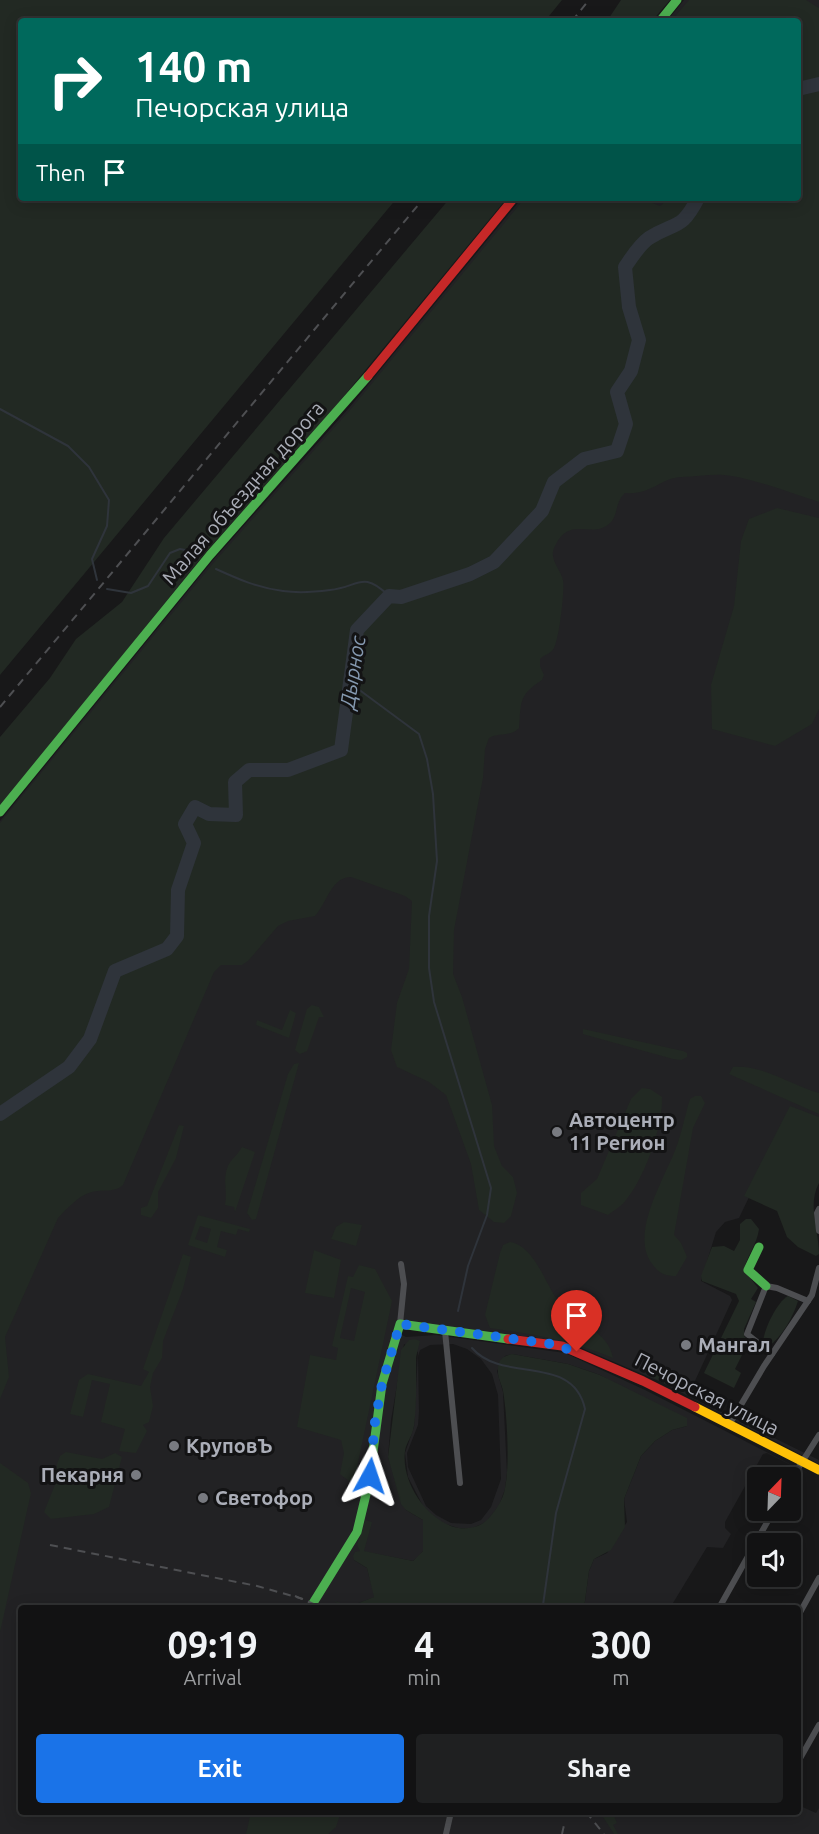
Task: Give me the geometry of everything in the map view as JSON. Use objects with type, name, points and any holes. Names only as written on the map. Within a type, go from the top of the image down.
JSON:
[{"type":"street","points":[[662,18],[677,0]]},
{"type":"street","name":"Малая объездная дорога","points":[[0,812],[210,555],[344,405],[512,201]]},
{"type":"street","points":[[819,1209],[817,1213],[819,1231]]},
{"type":"street","points":[[759,1246],[748,1270],[766,1286],[777,1288],[808,1301]]},
{"type":"street","points":[[312,1605],[357,1532],[369,1482],[375,1422],[382,1384],[399,1326],[404,1284],[401,1264]]},
{"type":"street","points":[[729,1425],[772,1354],[808,1301],[819,1268]]},
{"type":"street","points":[[766,1286],[747,1334],[772,1354]]},
{"type":"street","name":"Печорская улица","points":[[399,1326],[562,1346],[643,1381],[819,1470]]},
{"type":"street","points":[[445,1331],[460,1483]]},
{"type":"street","points":[[798,1467],[819,1435]]},
{"type":"street","points":[[721,1605],[768,1521]]},
{"type":"street","points":[[801,1611],[819,1578]]},
{"type":"street","points":[[801,1757],[819,1725]]},
{"type":"street","points":[[446,1834],[450,1815]]},
{"type":"shaded area","points":[[0,0],[562,0],[547,18],[18,18],[18,201],[395,201],[0,675]]},
{"type":"shaded area","points":[[621,0],[670,0],[655,18],[609,18]]},
{"type":"shaded area","points":[[684,0],[819,0],[819,1168],[751,1193],[739,1218],[725,1222],[716,1232],[701,1281],[730,1296],[732,1300],[689,1394],[819,1460],[819,1464],[661,1382],[579,1347],[553,1340],[428,1324],[403,1325],[400,1334],[406,1337],[436,1335],[565,1353],[645,1390],[796,1467],[767,1453],[763,1454],[756,1467],[747,1467],[747,1483],[725,1522],[725,1528],[731,1534],[723,1548],[707,1547],[672,1605],[584,1605],[589,1571],[594,1559],[607,1553],[627,1522],[624,1499],[641,1456],[655,1441],[672,1430],[687,1426],[600,1375],[568,1364],[512,1354],[505,1356],[497,1371],[503,1392],[507,1473],[505,1489],[499,1506],[486,1522],[473,1528],[458,1528],[442,1523],[424,1508],[408,1477],[405,1453],[414,1427],[418,1352],[404,1344],[391,1420],[388,1457],[406,1510],[423,1520],[423,1551],[413,1561],[361,1551],[354,1560],[367,1568],[375,1597],[354,1605],[337,1603],[340,1605],[18,1605],[18,1815],[801,1815],[801,1806],[816,1813],[819,1808],[819,1834],[0,1834],[0,821],[214,559],[349,408],[520,201],[801,201],[801,18],[669,18]],"holes":[[[453,1344],[467,1349],[481,1359],[492,1374],[498,1395],[501,1479],[491,1507],[481,1520],[471,1524],[451,1523],[436,1515],[426,1506],[408,1467],[407,1453],[418,1425],[418,1356],[420,1350],[430,1345]]]},
{"type":"shaded area","points":[[689,0],[806,0],[819,8],[819,502],[759,482],[724,475],[674,478],[649,489],[625,493],[609,524],[595,529],[574,529],[561,537],[555,546],[553,555],[563,580],[556,643],[551,652],[540,659],[544,675],[542,680],[525,695],[520,711],[519,728],[512,733],[489,738],[485,749],[483,778],[454,930],[453,974],[462,997],[492,1105],[494,1146],[502,1166],[513,1177],[517,1193],[511,1216],[504,1223],[494,1222],[479,1210],[471,1164],[446,1095],[429,1082],[397,1067],[391,1050],[397,1003],[409,969],[412,901],[405,896],[351,877],[344,878],[334,886],[315,916],[288,921],[278,926],[248,961],[242,965],[221,965],[214,972],[123,1185],[119,1188],[93,1192],[80,1197],[58,1218],[5,1337],[9,1377],[0,1399],[0,823],[216,560],[350,410],[523,201],[648,201],[660,206],[665,201],[801,201],[801,18],[674,18]]},
{"type":"shaded area","points":[[447,201],[505,201],[340,401],[206,552],[0,807],[0,737],[50,678],[76,639],[122,602],[164,538]]},
{"type":"shaded area","points":[[777,508],[819,518],[819,709],[812,724],[775,746],[712,729],[711,685],[734,606],[741,541],[749,519]]},
{"type":"shaded area","points":[[312,1005],[319,1007],[324,1017],[319,1017],[307,1051],[300,1054],[295,1050],[307,1009]]},
{"type":"shaded area","points":[[290,1010],[296,1013],[289,1038],[256,1025],[257,1020],[282,1030]]},
{"type":"shaded area","points":[[583,1029],[683,1051],[687,1053],[687,1057],[681,1060],[673,1059],[583,1034]]},
{"type":"shaded area","points":[[299,1063],[256,1219],[252,1220],[247,1213],[288,1074],[294,1064]]},
{"type":"shaded area","points":[[733,1067],[767,1072],[819,1093],[819,1114],[729,1074]]},
{"type":"shaded area","points":[[642,1088],[650,1089],[662,1097],[662,1109],[652,1151],[640,1178],[624,1202],[608,1215],[581,1205],[581,1193],[597,1179],[631,1099]]},
{"type":"shaded area","points":[[701,1096],[705,1103],[693,1128],[674,1235],[681,1243],[687,1257],[676,1276],[669,1276],[660,1272],[653,1265],[646,1253],[644,1238],[646,1223],[657,1190],[676,1148],[690,1099]]},
{"type":"shaded area","points":[[790,1106],[819,1117],[819,1183],[814,1200],[819,1245],[819,1254],[816,1256],[798,1247],[787,1237],[777,1211],[744,1196]]},
{"type":"shaded area","points":[[179,1125],[184,1126],[176,1158],[158,1192],[158,1208],[151,1218],[141,1215],[141,1208],[147,1206]]},
{"type":"shaded area","points":[[242,1147],[255,1152],[235,1212],[234,1207],[225,1205],[225,1176],[229,1164]]},
{"type":"shaded area","points":[[198,1215],[250,1229],[249,1232],[238,1229],[236,1235],[221,1231],[217,1247],[227,1250],[225,1257],[188,1245]],"holes":[[[200,1226],[211,1229],[207,1243],[195,1239]]]},
{"type":"shaded area","points":[[746,1219],[751,1219],[759,1229],[744,1270],[758,1288],[751,1299],[756,1302],[744,1329],[744,1336],[749,1341],[735,1369],[741,1373],[734,1388],[704,1373],[739,1301],[736,1294],[702,1281],[701,1276],[712,1247],[724,1246],[734,1251],[740,1240],[740,1224]]},
{"type":"shaded area","points":[[344,1222],[362,1225],[356,1246],[331,1239],[336,1227]]},
{"type":"shaded area","points":[[510,1242],[527,1251],[562,1306],[605,1341],[613,1358],[553,1339],[490,1328],[485,1315],[500,1253],[503,1245]]},
{"type":"shaded area","points":[[314,1250],[341,1260],[334,1298],[305,1293]]},
{"type":"shaded area","points":[[183,1254],[191,1257],[183,1289],[163,1341],[162,1358],[153,1373],[150,1387],[153,1406],[149,1422],[143,1425],[147,1431],[136,1453],[119,1451],[125,1429],[101,1422],[110,1384],[92,1380],[83,1417],[70,1414],[79,1380],[88,1374],[141,1386],[149,1372],[143,1369]]},
{"type":"shaded area","points":[[359,1265],[375,1269],[392,1301],[355,1477],[349,1481],[340,1474],[344,1453],[341,1440],[297,1427],[310,1355],[336,1360],[338,1348],[332,1346],[348,1276],[353,1277]],"holes":[[[351,1288],[365,1292],[354,1341],[340,1338]]]},
{"type":"shaded area","points":[[788,1296],[798,1301],[796,1307],[782,1332],[768,1347],[763,1342],[768,1323]]},
{"type":"shaded area","points":[[409,1340],[420,1341],[416,1357],[414,1426],[405,1451],[407,1475],[411,1486],[425,1507],[434,1516],[454,1527],[472,1528],[485,1522],[501,1501],[504,1492],[507,1478],[507,1426],[498,1366],[506,1356],[512,1354],[568,1364],[600,1375],[687,1418],[687,1426],[672,1430],[655,1441],[641,1456],[624,1499],[625,1527],[611,1550],[594,1559],[589,1571],[584,1605],[354,1605],[374,1597],[367,1568],[354,1560],[353,1556],[355,1552],[360,1551],[357,1545],[365,1520],[372,1522],[364,1551],[413,1561],[423,1551],[423,1520],[406,1510],[401,1504],[388,1457],[401,1350]]},
{"type":"shaded area","points":[[654,1367],[675,1377],[670,1386],[650,1376]]},
{"type":"shaded area","points":[[66,1452],[102,1459],[115,1453],[122,1457],[109,1507],[94,1514],[51,1519],[44,1512],[56,1482],[57,1464],[60,1456]]},
{"type":"shaded area","points":[[0,1463],[28,1483],[31,1493],[0,1632]]},
{"type":"shaded area","points":[[250,1815],[340,1815],[336,1827],[328,1834],[246,1834]]},
{"type":"shaded area","points":[[602,1815],[613,1815],[617,1823],[613,1825],[618,1834],[614,1834]]},
{"type":"waterway","name":"Дырнос","points":[[801,88],[819,84]]},
{"type":"waterway","name":"Дырнос","points":[[0,1114],[69,1067],[90,1039],[115,971],[167,949],[177,936],[178,890],[194,843],[185,824],[195,807],[209,814],[236,815],[235,782],[249,770],[288,770],[341,750],[357,630],[389,596],[401,597],[470,574],[494,562],[542,511],[554,482],[584,459],[617,451],[626,424],[617,392],[631,371],[639,340],[629,307],[625,267],[645,241],[682,221],[696,201]]},
{"type":"waterway","points":[[0,409],[68,446],[89,467],[109,500],[107,526],[92,559],[97,580]]},
{"type":"waterway","points":[[107,589],[131,593],[148,586],[170,553],[180,549],[195,552]]},
{"type":"waterway","points":[[216,569],[248,583],[274,590],[318,591],[366,582],[380,588],[389,596]]},
{"type":"waterway","points":[[350,683],[419,734],[427,759],[433,794],[437,861],[429,916],[429,968],[434,1002],[491,1188],[487,1215],[468,1266],[458,1311]]},
{"type":"waterway","points":[[472,1348],[485,1359],[501,1365],[552,1375],[567,1381],[578,1392],[585,1409],[556,1513],[543,1605]]},
{"type":"railway","points":[[574,18],[589,0]]},
{"type":"railway","points":[[0,707],[422,201]]},
{"type":"railway","points":[[50,1545],[257,1586],[303,1599]]},
{"type":"railway","points":[[295,1596],[316,1605]]},
{"type":"railway","points":[[588,1815],[604,1834]]},
{"type":"railway","points":[[562,1834],[564,1825]]},
{"type":"traffic: fast","points":[[662,18],[677,0]]},
{"type":"traffic: fast","points":[[0,812],[210,555],[368,376]]},
{"type":"traffic: fast","points":[[759,1247],[748,1270],[766,1286]]},
{"type":"traffic: fast","points":[[312,1605],[357,1532],[369,1482],[382,1384],[400,1324],[508,1339]]},
{"type":"traffic: slow","points":[[695,1407],[819,1470]]},
{"type":"traffic: jam","points":[[368,376],[512,201]]},
{"type":"traffic: jam","points":[[508,1339],[562,1346],[643,1381],[695,1407]]},
{"type":"place","name":"Автоцентр 11 Регион","points":[[557,1132]]},
{"type":"place","name":"Мангал","points":[[686,1345]]},
{"type":"place","name":"КруповЪ","points":[[174,1446]]},
{"type":"place","name":"Пекарня","points":[[136,1475]]},
{"type":"place","name":"Светофор","points":[[203,1498]]},
{"type":"route","points":[[370,1476],[375,1422],[382,1384],[400,1324],[552,1344],[577,1352]]}]
